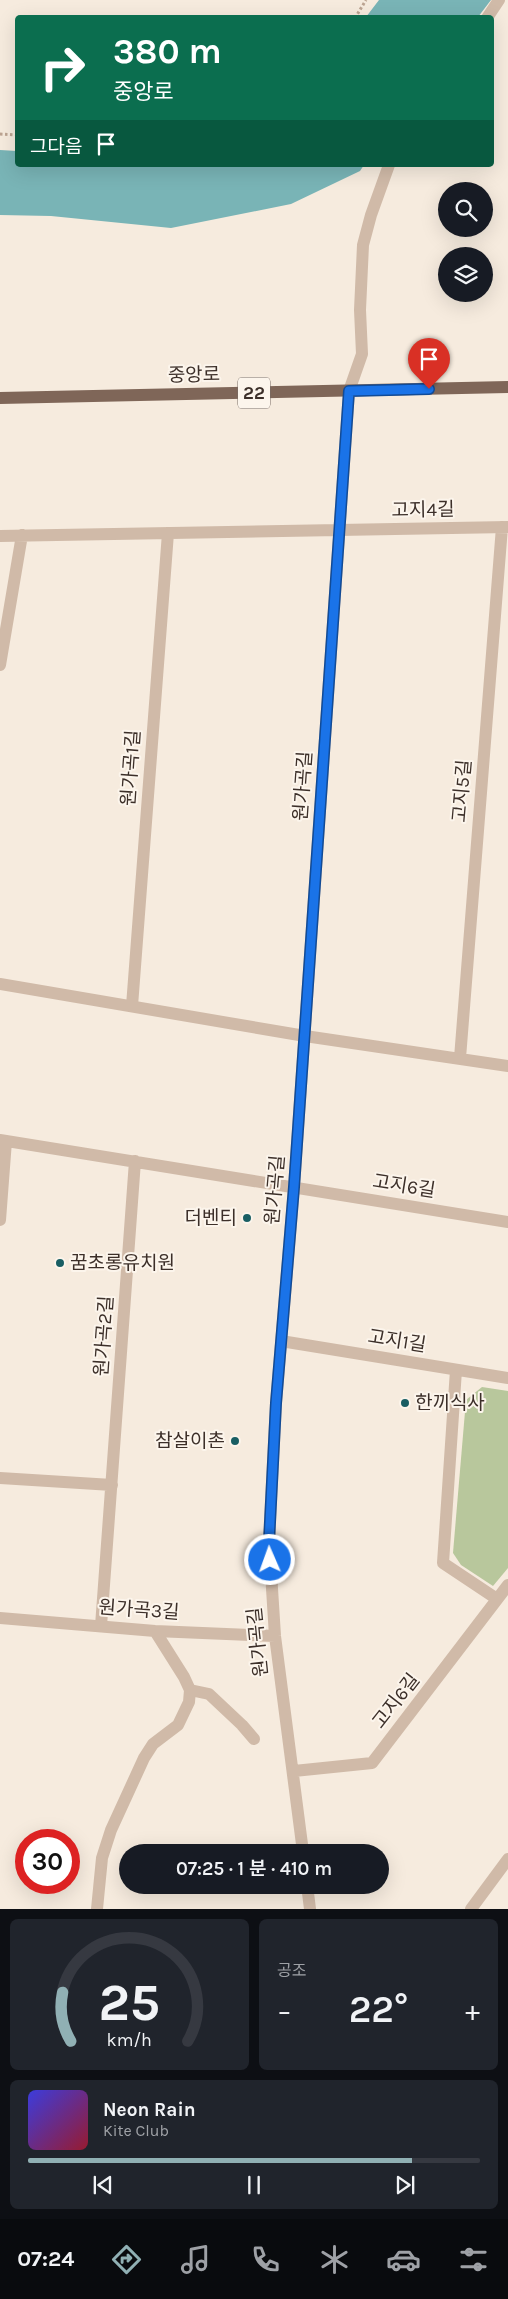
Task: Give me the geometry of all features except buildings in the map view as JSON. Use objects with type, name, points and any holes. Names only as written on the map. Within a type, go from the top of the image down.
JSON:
[{"type":"main road","name":"중앙로","points":[[0,398],[508,388]]},
{"type":"street","points":[[489,15],[499,0]]},
{"type":"street","name":"원가곡길","points":[[302,1844],[275,1636],[269,1542],[281,1341],[305,1036],[349,391],[362,354],[360,302],[363,246],[371,215],[388,167]]},
{"type":"street","name":"고지4길","points":[[339,529],[505,527]]},
{"type":"street","name":"고지5길","points":[[460,1058],[505,527]]},
{"type":"street","points":[[0,536],[339,529]]},
{"type":"street","name":"원가곡1길","points":[[132,1006],[168,533]]},
{"type":"street","points":[[0,664],[22,535]]},
{"type":"street","points":[[0,984],[305,1036],[508,1066]]},
{"type":"street","points":[[0,1220],[3,1141],[294,1187]]},
{"type":"street","name":"원가곡2길","points":[[101,1626],[135,1161]]},
{"type":"street","name":"고지6길","points":[[294,1187],[508,1222]]},
{"type":"street","name":"고지1길","points":[[281,1341],[508,1378]]},
{"type":"street","points":[[456,1370],[443,1562],[497,1599]]},
{"type":"street","points":[[0,1478],[112,1485]]},
{"type":"street","name":"고지6길","points":[[294,1771],[372,1762],[508,1585]]},
{"type":"street","name":"원가곡3길","points":[[0,1618],[155,1631],[275,1636]]},
{"type":"street","points":[[97,1909],[102,1858],[111,1830],[153,1744],[178,1725],[185,1713],[190,1690],[155,1631]]},
{"type":"street","points":[[190,1690],[208,1694],[242,1725],[254,1739]]},
{"type":"street","points":[[471,1909],[508,1859]]},
{"type":"street","points":[[308,1894],[310,1909]]},
{"type":"path","points":[[357,15],[366,0]]},
{"type":"path","points":[[0,134],[15,135]]},
{"type":"green space","points":[[482,1387],[508,1391],[508,1568],[493,1586],[461,1565],[453,1553],[466,1400]]},
{"type":"water","points":[[379,0],[491,0],[480,15],[368,15]]},
{"type":"water","points":[[0,150],[15,151],[15,167],[363,167],[360,171],[291,204],[171,228],[51,216],[0,215]]},
{"type":"place","name":"더벤티","points":[[247,1218]]},
{"type":"place","name":"꿈초롱유치원","points":[[60,1263]]},
{"type":"place","name":"한끼식사","points":[[405,1403]]},
{"type":"place","name":"참살이촌","points":[[235,1441]]},
{"type":"route","points":[[270,1560],[269,1542],[276,1403],[294,1187],[349,391],[429,389]]}]
